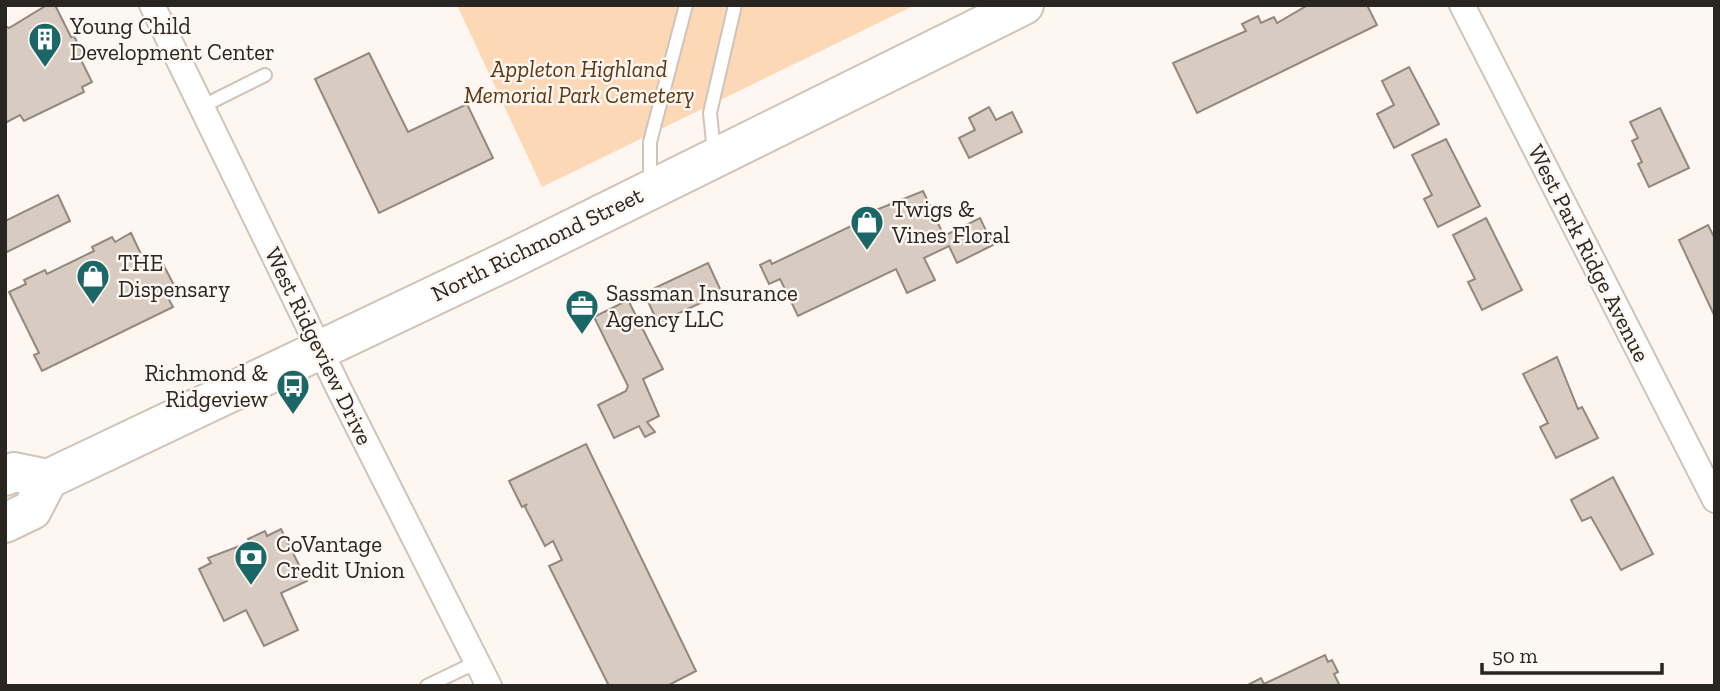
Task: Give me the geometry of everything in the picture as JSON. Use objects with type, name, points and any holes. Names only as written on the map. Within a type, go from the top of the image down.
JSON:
[{"type":"main road","name":"North Richmond Street","points":[[48,479],[320,350],[1024,5]]},
{"type":"main road","points":[[5,476],[14,472],[48,479],[32,510],[5,523]]},
{"type":"street","name":"West Ridgeview Drive","points":[[152,5],[320,350],[489,686]]},
{"type":"street","name":"West Park Ridge Avenue","points":[[1462,5],[1715,500]]},
{"type":"lane","points":[[650,189],[650,142],[686,5]]},
{"type":"lane","points":[[714,156],[710,113],[733,6]]},
{"type":"lane","points":[[201,107],[265,75]]},
{"type":"lane","points":[[427,686],[477,662]]},
{"type":"green space","name":"Appleton Highland Memorial Park Cemetery","points":[[457,5],[915,5],[542,187]]},
{"type":"building","name":"Young Child Development Center","points":[[47,5],[55,5],[71,37],[74,36],[83,54],[79,56],[92,82],[82,87],[84,92],[24,121],[20,115],[5,123],[5,26],[9,28]]},
{"type":"building","points":[[1308,5],[1367,5],[1377,25],[1197,113],[1173,63],[1246,31],[1242,24],[1258,16],[1261,23],[1274,17],[1277,23]]},
{"type":"building","points":[[369,53],[408,132],[467,104],[493,158],[379,213],[315,79]]},
{"type":"building","points":[[1409,67],[1439,124],[1394,148],[1377,114],[1394,105],[1382,81]]},
{"type":"building","points":[[989,107],[996,120],[1012,112],[1022,132],[969,158],[959,138],[975,130],[969,118]]},
{"type":"building","points":[[1660,108],[1689,168],[1649,187],[1638,164],[1642,162],[1632,141],[1638,138],[1630,122]]},
{"type":"building","points":[[1446,139],[1480,206],[1438,227],[1424,199],[1432,195],[1412,155]]},
{"type":"building","name":"Twigs & Vines Floral","points":[[923,191],[944,236],[980,218],[993,245],[957,263],[949,246],[924,258],[935,280],[907,293],[896,269],[798,316],[780,279],[769,284],[760,265],[770,260],[772,264],[870,217],[871,212]]},
{"type":"building","points":[[58,195],[70,221],[5,253],[5,221]]},
{"type":"building","points":[[1486,218],[1522,290],[1482,310],[1468,282],[1475,279],[1453,235]]},
{"type":"building","points":[[1708,225],[1715,239],[1715,317],[1679,240]]},
{"type":"building","points":[[131,233],[148,269],[162,262],[175,287],[165,292],[173,307],[42,371],[34,355],[39,353],[9,292],[26,284],[24,280],[45,270],[47,274],[94,251],[92,247],[112,237],[115,242]]},
{"type":"building","points":[[708,263],[722,293],[658,323],[644,293]]},
{"type":"building","points":[[628,300],[663,369],[643,379],[659,416],[647,422],[655,432],[645,437],[639,426],[614,438],[598,405],[626,391],[628,386],[594,317]]},
{"type":"building","points":[[1557,357],[1578,409],[1582,407],[1598,438],[1556,458],[1540,427],[1548,423],[1523,374]]},
{"type":"building","points":[[586,444],[696,671],[667,686],[609,686],[549,566],[562,560],[553,541],[545,546],[525,507],[527,504],[522,507],[509,481]]},
{"type":"building","points":[[1613,477],[1653,554],[1621,570],[1591,517],[1582,521],[1571,500]]},
{"type":"building","name":"CoVantage Credit Union","points":[[281,529],[307,581],[281,593],[298,630],[264,646],[246,610],[224,621],[199,569],[211,563],[208,558],[250,542],[248,539],[265,531],[267,536]]},
{"type":"building","points":[[1325,655],[1328,662],[1332,660],[1338,672],[1334,674],[1340,686],[1246,686],[1261,678],[1264,684]]},
{"type":"place","name":"Young Child Development Center","points":[[45,69]]},
{"type":"place","name":"Twigs & Vines Floral","points":[[867,252]]},
{"type":"place","name":"THE Dispensary","points":[[93,306]]},
{"type":"place","name":"Sassman Insurance Agency LLC","points":[[582,336]]},
{"type":"place","name":"Richmond & Ridgeview","points":[[293,416]]},
{"type":"place","name":"CoVantage Credit Union","points":[[251,587]]}]
